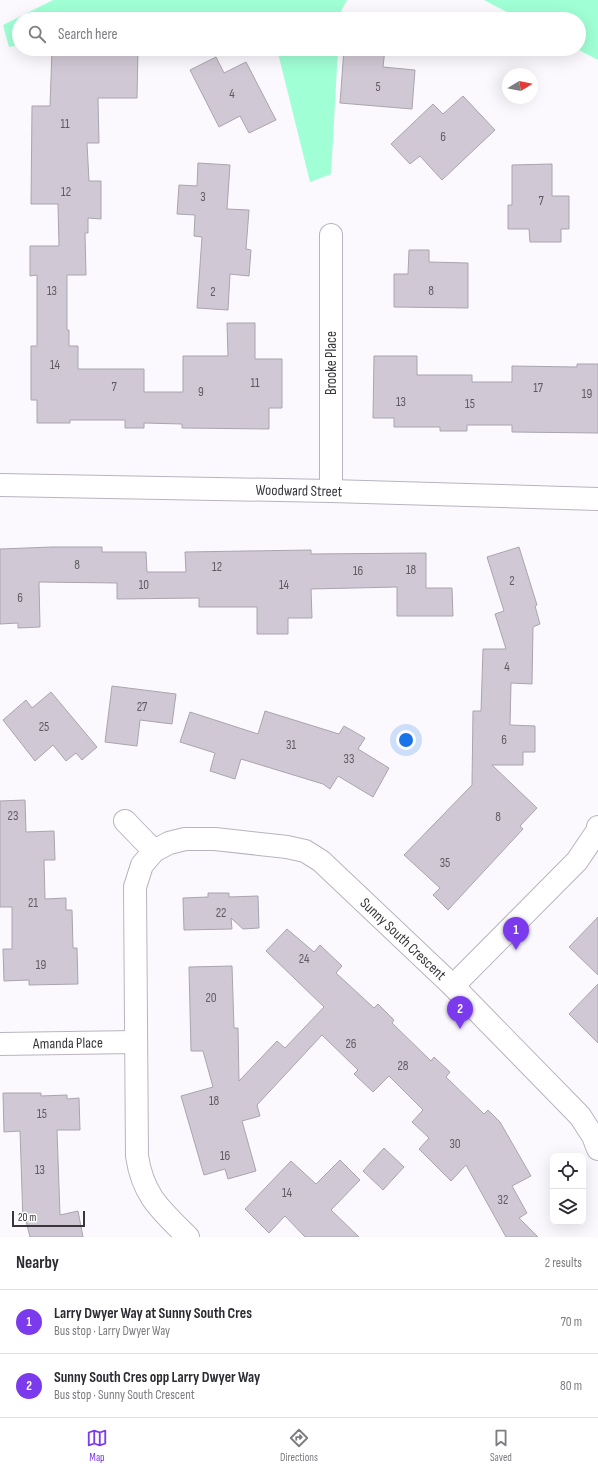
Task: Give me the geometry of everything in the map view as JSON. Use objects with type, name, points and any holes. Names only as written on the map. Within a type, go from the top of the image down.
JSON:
[{"type":"street","name":"Brooke Place","points":[[331,235],[331,491]]},
{"type":"street","name":"Woodward Street","points":[[0,485],[331,491],[598,499]]},
{"type":"street","points":[[125,821],[154,851]]},
{"type":"street","points":[[453,986],[577,861],[598,830],[598,826]]},
{"type":"street","name":"Sunny South Crescent","points":[[188,1237],[154,1203],[140,1174],[137,1156],[136,1042],[135,888],[142,865],[154,851],[169,843],[185,839],[215,839],[287,847],[305,851],[321,861],[453,986],[580,1116],[593,1136],[598,1149]]},
{"type":"street","name":"Amanda Place","points":[[0,1044],[136,1042]]},
{"type":"green space","points":[[53,0],[347,0],[341,12],[29,12]]},
{"type":"green space","points":[[484,0],[598,0],[598,60],[586,54],[586,12],[507,12]]},
{"type":"green space","points":[[12,20],[12,46],[9,47],[3,25]]},
{"type":"green space","points":[[279,56],[338,56],[331,174],[310,182]]},
{"type":"building","points":[[52,56],[138,56],[137,98],[98,98],[99,143],[87,143],[89,181],[101,181],[101,219],[88,218],[88,233],[85,233],[86,275],[67,275],[67,330],[69,330],[69,346],[78,346],[78,369],[144,369],[144,392],[183,392],[183,356],[228,356],[227,323],[255,323],[255,359],[282,359],[282,408],[269,408],[269,429],[182,428],[182,424],[144,423],[144,428],[125,428],[125,420],[70,420],[70,423],[37,423],[37,400],[31,400],[31,346],[37,346],[37,275],[30,276],[30,246],[59,246],[58,204],[31,204],[32,106],[50,106]]},
{"type":"building","points":[[343,56],[384,56],[383,67],[415,70],[412,109],[340,103]]},
{"type":"building","points":[[216,57],[224,73],[246,62],[276,120],[249,133],[240,116],[219,127],[190,70]]},
{"type":"building","points":[[463,96],[495,130],[442,180],[420,156],[410,164],[391,144],[433,104],[443,114]]},
{"type":"building","points":[[198,163],[230,165],[227,209],[249,210],[246,249],[251,250],[249,276],[230,274],[228,310],[197,308],[202,237],[194,236],[195,215],[177,214],[179,185],[197,186]]},
{"type":"building","points":[[552,164],[552,196],[569,196],[569,229],[561,229],[561,242],[530,242],[529,229],[508,229],[508,205],[512,205],[512,165]]},
{"type":"building","points":[[409,250],[429,250],[429,262],[468,263],[468,308],[394,307],[394,274],[408,274]]},
{"type":"building","points":[[374,356],[417,356],[417,375],[472,375],[472,382],[512,382],[512,366],[577,367],[577,364],[598,364],[598,433],[512,432],[512,425],[467,425],[467,431],[440,431],[440,427],[394,427],[394,418],[373,418]]},
{"type":"building","points":[[102,547],[102,552],[146,552],[147,572],[186,572],[185,552],[311,550],[311,554],[426,553],[426,588],[452,588],[453,616],[397,616],[397,587],[311,589],[312,618],[288,618],[288,634],[257,634],[257,607],[199,607],[199,598],[117,599],[117,583],[39,582],[40,627],[18,628],[18,623],[0,624],[0,549]]},
{"type":"building","points":[[519,547],[537,605],[535,606],[540,624],[533,627],[532,684],[511,683],[510,725],[535,726],[535,752],[523,752],[523,765],[492,765],[537,808],[520,826],[523,829],[448,910],[433,895],[440,888],[404,855],[472,785],[473,711],[481,711],[483,649],[506,649],[495,614],[504,611],[487,557]]},
{"type":"building","points":[[112,686],[176,694],[172,724],[140,720],[137,746],[105,742]]},
{"type":"building","points":[[51,692],[97,747],[82,760],[76,753],[66,761],[53,745],[35,761],[3,720],[26,700],[32,708]]},
{"type":"building","points":[[265,711],[339,734],[344,726],[365,738],[358,749],[389,768],[373,797],[338,776],[330,789],[323,784],[241,759],[235,779],[210,771],[215,753],[180,742],[190,712],[258,734]]},
{"type":"building","points":[[25,800],[26,832],[54,831],[55,860],[44,860],[45,899],[66,898],[66,910],[72,910],[73,948],[77,948],[78,984],[29,985],[29,980],[4,981],[3,949],[12,949],[12,907],[0,907],[0,801]]},
{"type":"building","points":[[208,893],[229,893],[229,897],[258,896],[259,928],[243,929],[231,918],[232,929],[184,930],[183,898],[208,897]]},
{"type":"building","points":[[598,917],[598,975],[569,947]]},
{"type":"building","points":[[287,929],[314,952],[320,945],[342,966],[336,973],[374,1008],[378,1004],[394,1020],[392,1023],[431,1061],[434,1057],[450,1072],[446,1077],[484,1114],[488,1110],[500,1122],[531,1176],[512,1186],[527,1213],[519,1218],[538,1237],[506,1237],[466,1165],[451,1181],[419,1149],[429,1138],[412,1122],[423,1110],[389,1076],[373,1092],[354,1074],[358,1070],[322,1035],[257,1105],[260,1116],[242,1121],[256,1171],[228,1179],[225,1169],[204,1175],[181,1096],[213,1087],[203,1051],[191,1051],[189,967],[232,966],[234,1028],[238,1028],[239,1081],[277,1041],[285,1048],[324,1007],[266,951]]},
{"type":"building","points":[[598,984],[598,1043],[569,1014]]},
{"type":"building","points":[[3,1093],[41,1093],[41,1096],[67,1095],[67,1099],[79,1098],[80,1130],[57,1130],[60,1215],[78,1211],[83,1237],[30,1237],[26,1221],[23,1221],[20,1131],[4,1132]]},
{"type":"building","points":[[384,1148],[404,1167],[383,1190],[363,1171]]},
{"type":"building","points":[[340,1160],[360,1180],[331,1210],[359,1237],[305,1237],[285,1216],[269,1233],[245,1209],[291,1161],[316,1184]]},
{"type":"place","name":"Larry Dwyer Way at Sunny South Cres","points":[[516,950]]},
{"type":"place","name":"Sunny South Cres opp Larry Dwyer Way","points":[[460,1029]]}]
